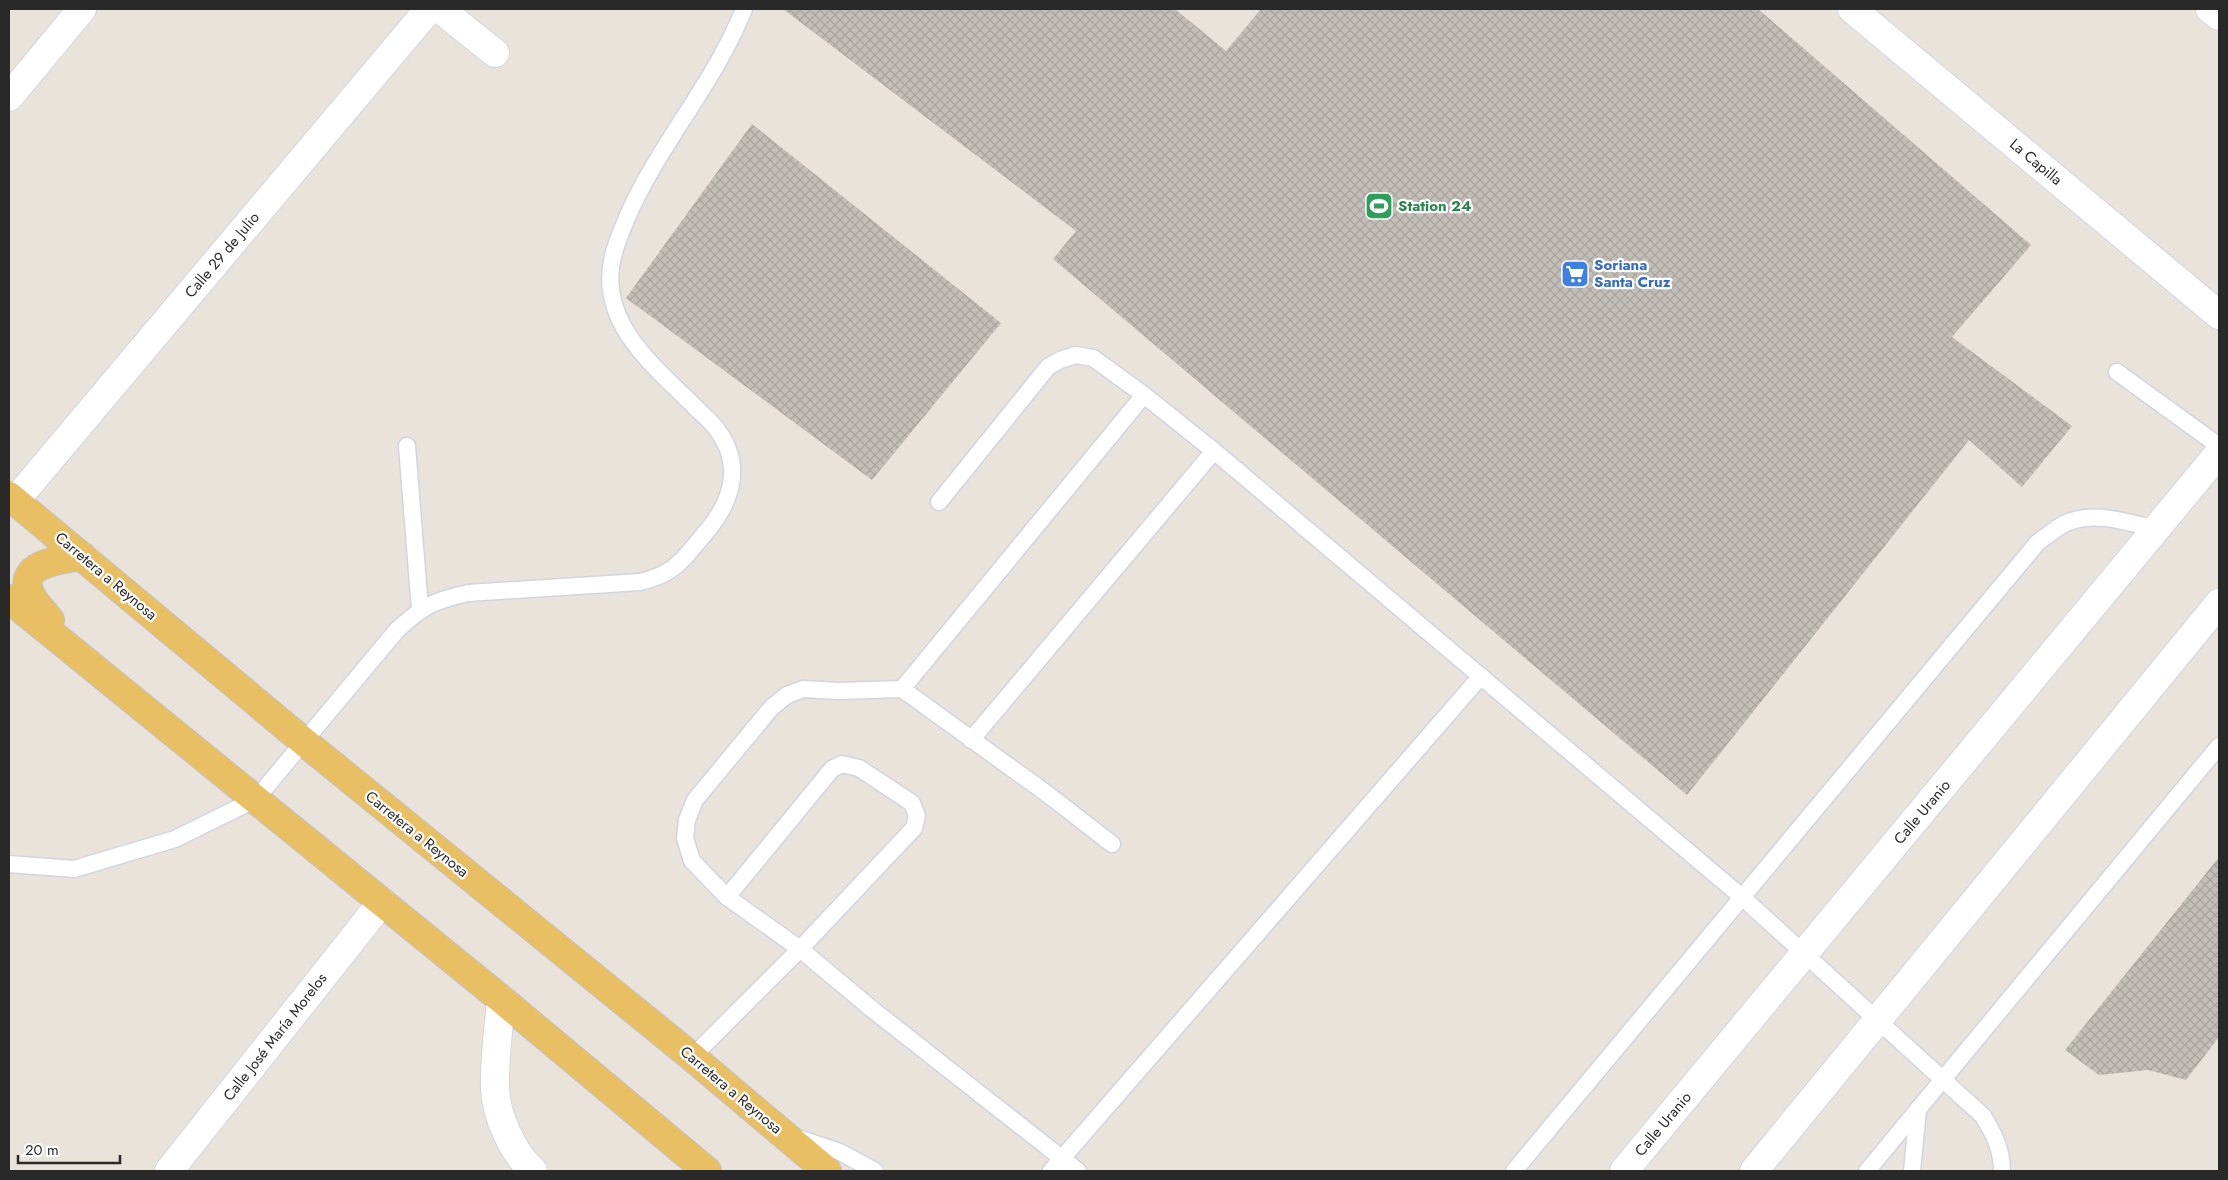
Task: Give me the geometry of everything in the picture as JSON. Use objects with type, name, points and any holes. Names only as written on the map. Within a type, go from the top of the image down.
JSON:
[{"type":"main road","name":"Carretera a Reynosa","points":[[12,498],[303,741],[692,1056],[827,1171]]},
{"type":"main road","points":[[78,654],[30,594],[27,586],[33,572],[40,566],[48,562],[82,556]]},
{"type":"main road","points":[[9,599],[501,999],[706,1171]]},
{"type":"street","points":[[9,97],[82,9]]},
{"type":"street","name":"Calle 29 de Julio","points":[[12,498],[429,9]]},
{"type":"street","points":[[440,9],[495,53]]},
{"type":"street","name":"La Capilla","points":[[1852,9],[2219,315]]},
{"type":"street","points":[[2210,9],[2219,16]]},
{"type":"street","name":"Calle Uranio","points":[[1624,1171],[2219,453]]},
{"type":"street","points":[[1754,1171],[2219,603]]},
{"type":"street","name":"Calle José María Morelos","points":[[169,1171],[382,902]]},
{"type":"street","points":[[501,999],[495,1090],[506,1133],[521,1160],[533,1171]]},
{"type":"lane","points":[[9,864],[74,869],[175,839],[256,800],[397,630],[420,609],[444,598],[468,593],[632,583],[661,577],[675,568],[682,560],[714,522],[727,499],[734,478],[730,456],[719,431],[634,344],[619,322],[611,298],[611,266],[621,231],[641,186],[703,88],[744,9]]},
{"type":"lane","points":[[939,502],[1048,367],[1060,360],[1076,356],[1092,358],[1144,395],[1214,451],[1744,898],[1944,1078],[1983,1116],[1996,1137],[2002,1160],[2002,1171]]},
{"type":"lane","points":[[2116,372],[2219,446]]},
{"type":"lane","points":[[902,689],[1144,395]]},
{"type":"lane","points":[[407,446],[420,609]]},
{"type":"lane","points":[[971,740],[1214,451]]},
{"type":"lane","points":[[1514,1171],[1744,898],[2038,542],[2064,524],[2089,517],[2119,520],[2156,529]]},
{"type":"lane","points":[[1051,1171],[1481,676]]},
{"type":"lane","points":[[1078,1171],[850,992],[800,949],[727,897],[692,861],[685,838],[687,820],[695,800],[772,707],[787,695],[803,689],[839,692],[902,689],[1046,793],[1112,844]]},
{"type":"lane","points":[[1867,1171],[2219,746]]},
{"type":"lane","points":[[692,1056],[800,949],[914,828],[917,816],[912,803],[859,768],[842,764],[837,766],[832,769],[727,897]]},
{"type":"lane","points":[[1912,1171],[1918,1109]]},
{"type":"lane","points":[[782,1133],[840,1152],[875,1171]]},
{"type":"building","points":[[783,9],[1175,9],[1226,51],[1261,9],[1758,9],[2031,245],[1952,337],[2072,426],[2022,487],[1969,440],[1687,795],[1053,259],[1076,231]]},
{"type":"building","points":[[752,124],[1001,323],[872,480],[626,298]]},
{"type":"building","points":[[2219,857],[2219,1037],[2186,1080],[2148,1070],[2099,1075],[2065,1050]]},
{"type":"place","name":"Station 24","points":[[1379,206]]},
{"type":"place","name":"Soriana Santa Cruz","points":[[1575,274]]}]
